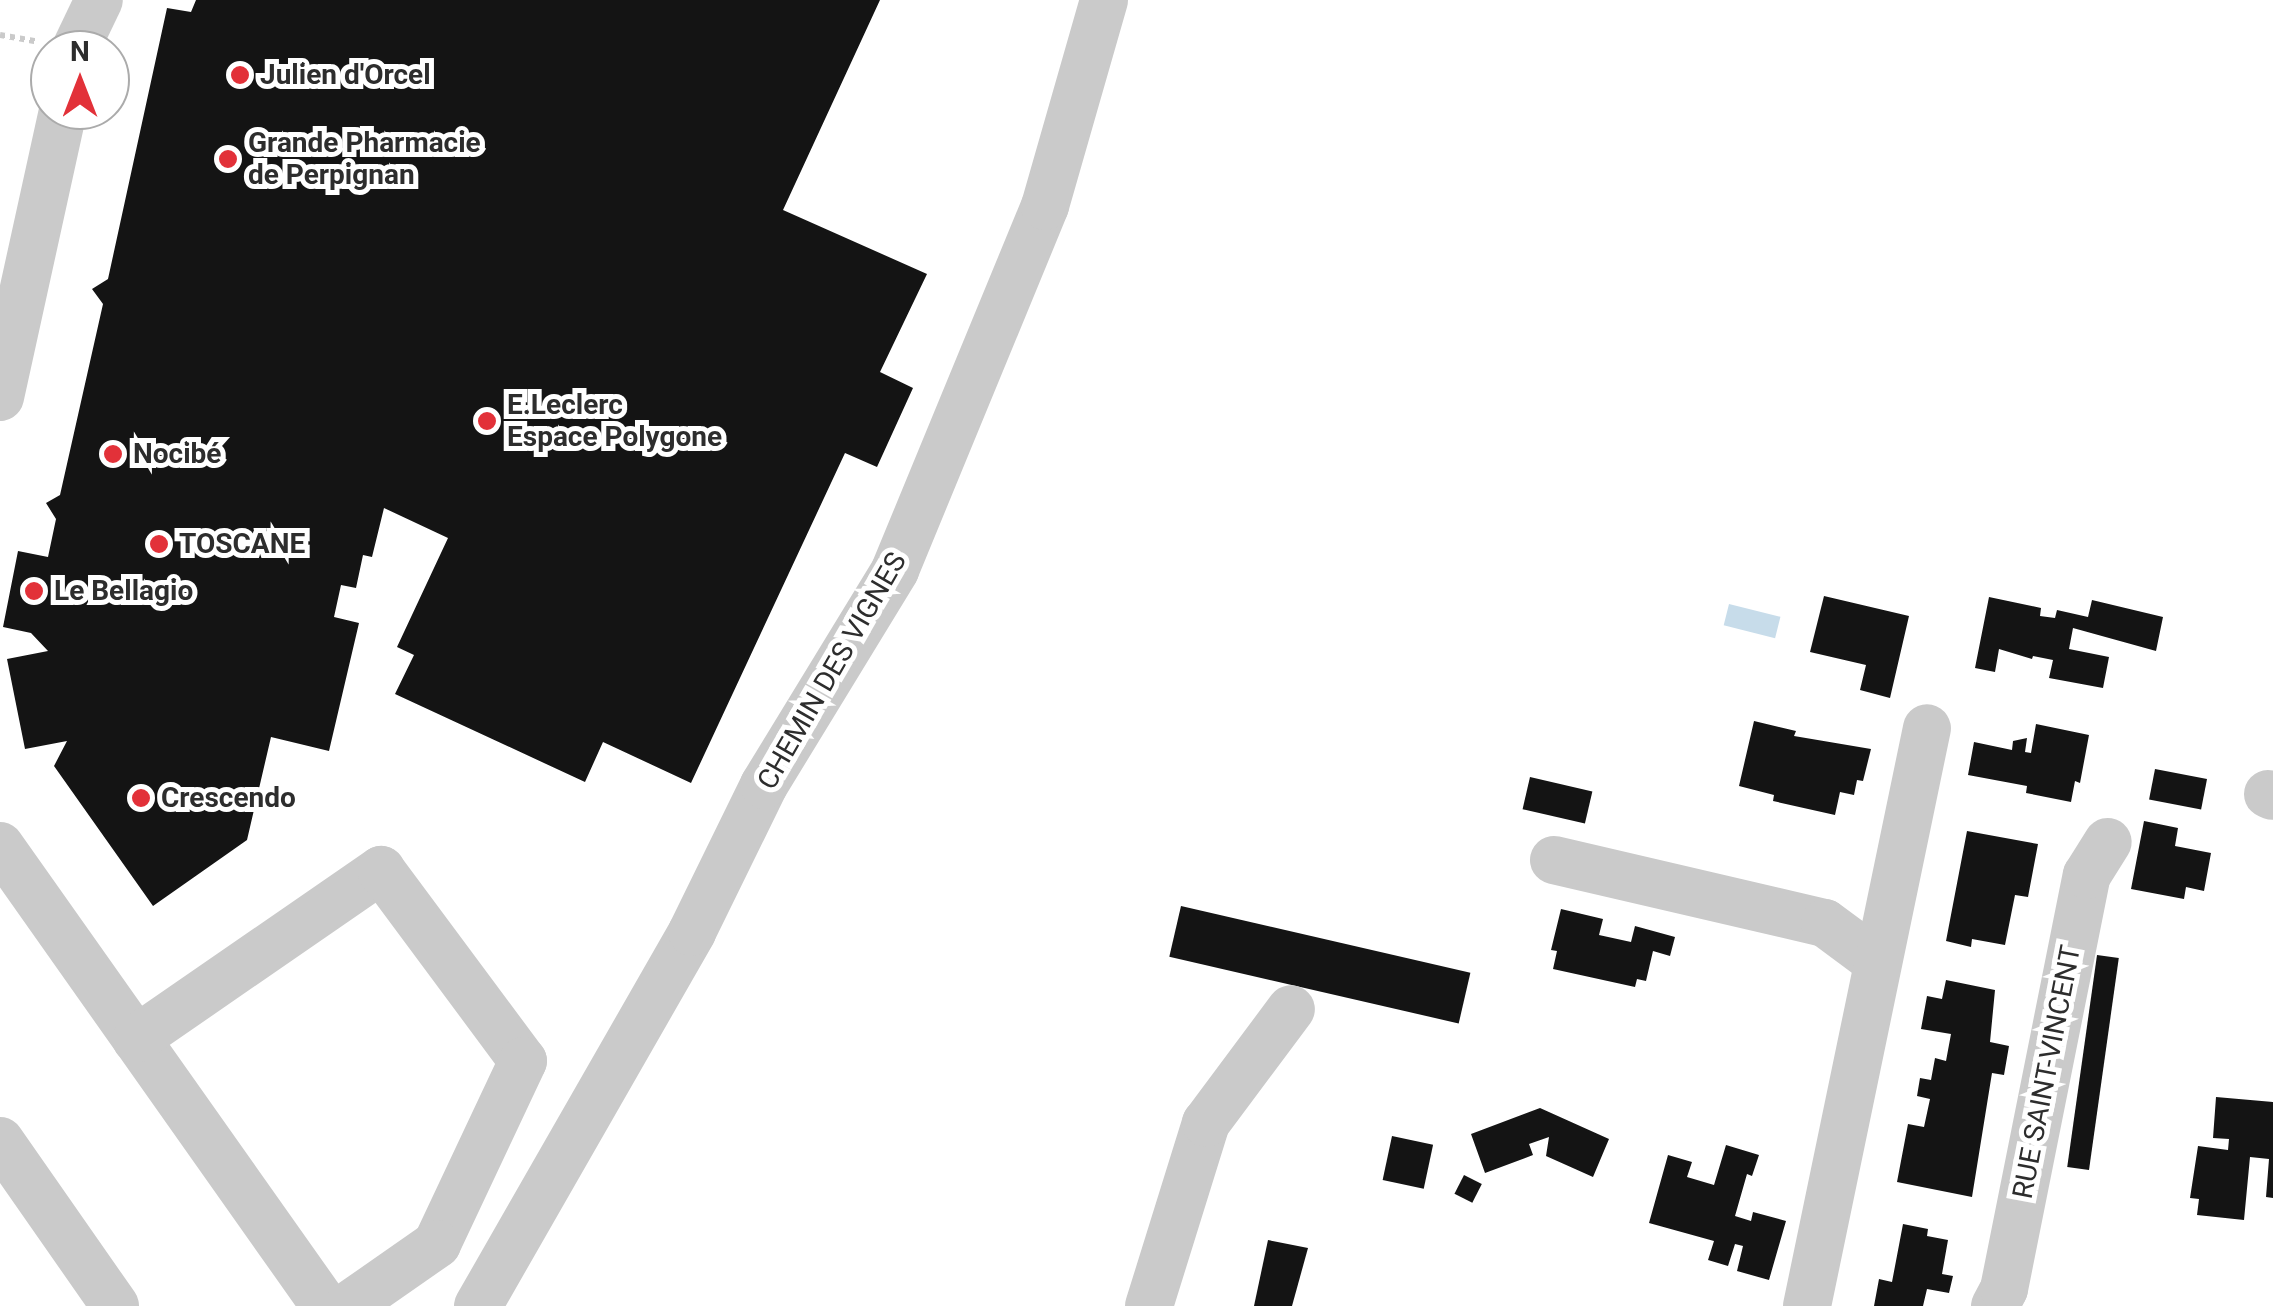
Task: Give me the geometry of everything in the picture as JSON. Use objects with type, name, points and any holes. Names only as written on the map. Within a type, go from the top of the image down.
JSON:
[{"type":"street","points":[[85,30],[99,0]]},
{"type":"street","name":"CHEMIN DES VIGNES","points":[[478,1306],[692,932],[764,786],[894,570],[1045,206],[1104,0]]},
{"type":"street","points":[[0,397],[58,130]]},
{"type":"street","points":[[1807,1306],[1927,728]]},
{"type":"street","name":"RUE SAINT-VINCENT","points":[[1995,1306],[2004,1289],[2086,875],[2108,842]]},
{"type":"street","points":[[0,846],[325,1306]]},
{"type":"street","points":[[1554,860],[1826,923],[1876,960]]},
{"type":"street","points":[[136,1039],[381,870],[522,1061],[437,1244],[348,1306]]},
{"type":"street","points":[[1149,1306],[1206,1123],[1290,1009]]},
{"type":"street","points":[[0,1141],[115,1306]]},
{"type":"water","points":[[1729,604],[1780,617],[1775,638],[1724,625]]},
{"type":"building","name":"E.Leclerc Espace Polygone","points":[[196,0],[880,0],[783,210],[927,274],[880,372],[913,388],[877,467],[845,453],[691,783],[603,742],[585,782],[395,694],[414,655],[397,647],[448,538],[384,508],[372,557],[363,555],[356,588],[341,585],[334,617],[359,623],[329,751],[271,737],[247,840],[153,906],[54,766],[67,741],[25,749],[7,659],[48,651],[31,633],[3,627],[18,551],[48,557],[56,519],[46,503],[60,495],[103,304],[92,289],[108,279],[167,8],[191,12]]},
{"type":"building","points":[[1824,596],[1909,616],[1890,698],[1860,690],[1866,665],[1810,652]]},
{"type":"building","points":[[1989,597],[2041,608],[2040,616],[2055,618],[2057,610],[2088,617],[2092,600],[2163,617],[2156,651],[2073,628],[2069,649],[2109,657],[2103,688],[2049,678],[2053,660],[2033,656],[2032,659],[1999,649],[1995,672],[1975,668]]},
{"type":"building","points":[[1754,721],[1796,731],[1794,736],[1871,749],[1863,781],[1857,780],[1854,795],[1840,792],[1835,815],[1773,801],[1774,795],[1739,786]]},
{"type":"building","points":[[2036,724],[2089,735],[2080,783],[2075,781],[2071,802],[2026,793],[2027,786],[1968,775],[1974,742],[2012,750],[2013,741],[2027,738],[2025,752],[2031,753]]},
{"type":"building","points":[[2155,769],[2207,779],[2201,810],[2149,799]]},
{"type":"building","points":[[1530,777],[1592,791],[1585,824],[1523,809]]},
{"type":"building","points":[[2144,821],[2178,828],[2175,846],[2211,853],[2204,891],[2186,887],[2184,899],[2131,889]]},
{"type":"building","points":[[1967,831],[2038,844],[2028,897],[2015,895],[2005,945],[1972,939],[1971,947],[1946,941]]},
{"type":"building","points":[[1181,906],[1470,973],[1459,1023],[1169,957]]},
{"type":"building","points":[[1561,909],[1603,919],[1599,935],[1631,942],[1635,926],[1675,937],[1670,956],[1653,951],[1646,981],[1637,979],[1635,987],[1553,969],[1557,951],[1551,950]]},
{"type":"building","points":[[2097,955],[2119,958],[2089,1170],[2067,1167]]},
{"type":"building","points":[[1946,980],[1995,990],[1990,1042],[2009,1046],[2004,1075],[1992,1073],[1972,1197],[1897,1182],[1908,1124],[1924,1127],[1930,1099],[1917,1096],[1920,1078],[1931,1080],[1935,1058],[1946,1061],[1951,1034],[1921,1029],[1927,996],[1942,999]]},
{"type":"building","points":[[2216,1097],[2273,1102],[2273,1198],[2266,1197],[2269,1159],[2250,1157],[2244,1220],[2197,1215],[2199,1199],[2190,1198],[2198,1146],[2228,1150],[2229,1139],[2213,1138]]},
{"type":"building","points":[[1540,1108],[1609,1139],[1593,1177],[1546,1156],[1549,1137],[1529,1144],[1533,1155],[1485,1173],[1471,1134]]},
{"type":"building","points":[[1392,1136],[1433,1145],[1424,1189],[1383,1180]]},
{"type":"building","points":[[1726,1145],[1759,1155],[1752,1176],[1747,1174],[1735,1216],[1751,1221],[1753,1212],[1786,1221],[1769,1280],[1737,1271],[1743,1246],[1735,1244],[1728,1266],[1708,1260],[1714,1241],[1649,1223],[1668,1155],[1692,1162],[1687,1177],[1714,1185]]},
{"type":"building","points":[[1464,1175],[1482,1184],[1472,1203],[1454,1194]]},
{"type":"building","points":[[1903,1224],[1928,1229],[1927,1236],[1948,1240],[1942,1274],[1953,1276],[1949,1293],[1927,1289],[1923,1306],[1874,1306],[1879,1279],[1892,1282]]},
{"type":"building","points":[[1268,1240],[1308,1248],[1292,1306],[1254,1306]]},
{"type":"place","name":"Julien d'Orcel","points":[[240,75]]},
{"type":"place","name":"Grande Pharmacie de Perpignan","points":[[228,159]]},
{"type":"place","name":"E.Leclerc Espace Polygone","points":[[487,421]]},
{"type":"place","name":"Nocibé","points":[[113,454]]},
{"type":"place","name":"TOSCANE","points":[[159,544]]},
{"type":"place","name":"Le Bellagio","points":[[34,591]]},
{"type":"place","name":"Crescendo","points":[[141,798]]}]
